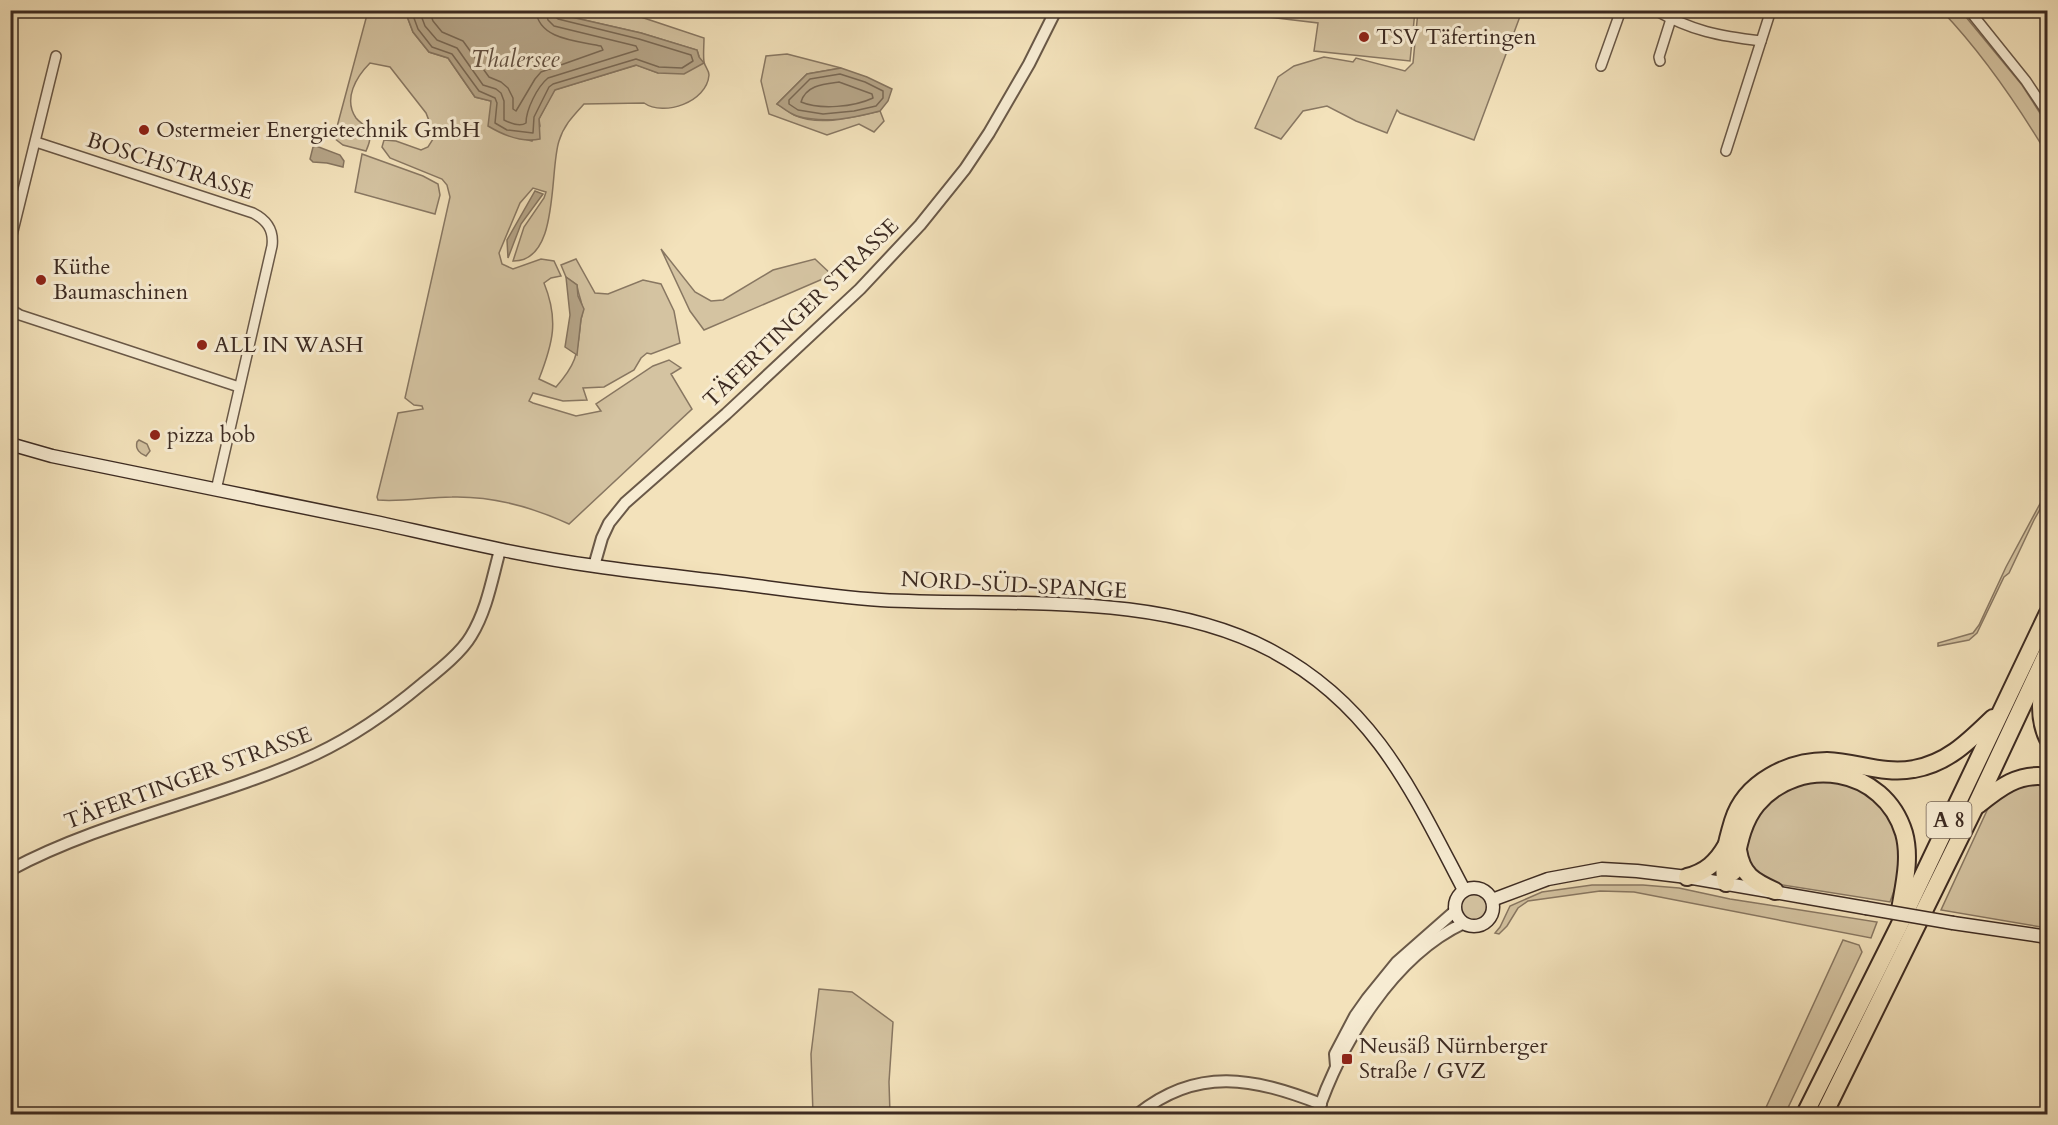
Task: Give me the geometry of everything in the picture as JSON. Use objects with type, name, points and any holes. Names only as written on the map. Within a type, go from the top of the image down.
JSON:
[{"type":"highway","name":"A 8","points":[[1805,1114],[1898,928],[2048,613]]},
{"type":"highway","name":"A 8","points":[[1824,1114],[1975,807],[2048,651]]},
{"type":"highway","points":[[2048,661],[2040,707],[2041,719],[2048,739]]},
{"type":"highway","points":[[1726,884],[1724,873],[1732,847],[1736,811],[1749,793],[1773,774],[1787,768],[1815,762],[1847,763],[1882,771],[1912,770],[1934,764],[1953,755],[2000,711]]},
{"type":"highway","points":[[1687,877],[1698,874],[1709,867],[1732,847],[1755,806],[1768,793],[1790,779],[1813,774],[1842,775],[1861,783],[1885,801],[1899,820],[1904,833],[1907,864],[1898,928]]},
{"type":"highway","points":[[1975,807],[2012,781],[2029,776],[2048,777]]},
{"type":"highway","points":[[1732,847],[1747,874],[1757,883],[1775,891]]},
{"type":"main road","name":"NORD-SÜD-SPANGE","points":[[10,444],[52,456],[480,546],[594,566],[881,600],[1133,610],[1174,617],[1223,630],[1274,652],[1330,691],[1358,718],[1380,743],[1410,788],[1464,890]]},
{"type":"main road","points":[[1492,900],[1548,879],[1602,869],[1637,871],[1775,891],[1953,923],[2047,937]]},
{"type":"main road","points":[[1481,889],[1492,900],[1492,912],[1485,923],[1473,926],[1464,923],[1455,911],[1456,899],[1464,890],[1481,889]]},
{"type":"street","name":"TÄFERTINGER STRASSE","points":[[594,566],[605,530],[625,503],[726,414],[860,290],[920,225],[965,169],[989,133],[1029,64],[1056,10]]},
{"type":"street","points":[[1601,66],[1621,10]]},
{"type":"street","points":[[1655,10],[1704,32],[1761,40]]},
{"type":"street","points":[[1726,150],[1771,10]]},
{"type":"street","points":[[1969,10],[2026,81],[2048,114]]},
{"type":"street","points":[[1660,61],[1659,57],[1671,19]]},
{"type":"street","points":[[10,243],[56,56]]},
{"type":"street","name":"BOSCHSTRASSE","points":[[36,142],[264,218],[270,227],[273,237],[272,246],[216,490]]},
{"type":"street","points":[[10,309],[20,315],[239,387]]},
{"type":"street","name":"TÄFERTINGER STRASSE","points":[[10,870],[38,855],[104,828],[266,775],[318,753],[363,727],[404,699],[441,668],[470,639],[481,618],[500,550]]},
{"type":"street","points":[[1138,1114],[1169,1095],[1199,1084],[1225,1081],[1251,1082],[1319,1109],[1336,1066],[1391,975],[1411,949],[1455,911]]},
{"type":"street","points":[[1391,975],[1432,942],[1464,923]]},
{"type":"shaded area","points":[[368,11],[405,11],[413,32],[429,52],[448,58],[475,97],[491,101],[491,111],[525,139],[532,141],[540,126],[539,119],[554,90],[637,65],[658,73],[699,56],[697,50],[641,33],[545,11],[634,11],[638,16],[704,38],[704,62],[709,75],[701,93],[693,99],[673,107],[662,108],[644,103],[584,104],[566,125],[559,141],[550,213],[539,247],[528,257],[513,261],[524,227],[546,192],[533,188],[520,203],[499,253],[502,264],[513,269],[541,259],[554,261],[561,276],[551,278],[544,283],[553,320],[551,343],[539,379],[556,387],[576,356],[583,311],[577,285],[566,277],[561,265],[576,259],[595,293],[608,294],[643,280],[661,284],[674,311],[680,343],[651,354],[647,353],[634,370],[604,387],[583,388],[587,400],[563,401],[533,393],[529,401],[576,416],[601,411],[596,404],[653,366],[669,360],[681,368],[671,374],[692,409],[569,524],[541,512],[482,498],[378,500],[398,413],[423,409],[422,406],[414,405],[405,398],[450,197],[447,185],[442,179],[390,158],[382,147],[384,140],[396,141],[421,150],[428,147],[435,136],[426,113],[390,67],[370,63],[360,75],[351,96],[352,111],[370,135],[366,151],[343,145],[334,138]]},
{"type":"shaded area","name":"TSV Täfertingen","points":[[1218,11],[1415,11],[1410,61],[1314,51],[1318,23]]},
{"type":"shaded area","points":[[1418,11],[1522,11],[1474,140],[1397,110],[1387,133],[1327,106],[1303,111],[1281,139],[1255,128],[1278,77],[1294,66],[1324,57],[1353,62],[1356,58],[1405,71],[1413,63]]},
{"type":"shaded area","points":[[1942,11],[1961,11],[2022,85],[2047,124],[2047,154],[2024,116],[1998,80]]},
{"type":"shaded area","points":[[787,54],[841,68],[807,74],[777,104],[804,119],[837,120],[880,111],[884,121],[874,132],[859,124],[827,135],[769,114],[761,81],[766,56]]},
{"type":"shaded area","points":[[362,154],[423,176],[438,184],[440,195],[435,214],[355,192]]},
{"type":"shaded area","points":[[661,249],[695,292],[711,301],[723,300],[773,270],[815,259],[832,275],[704,330],[690,311]]},
{"type":"shaded area","points":[[139,440],[147,444],[150,451],[146,456],[137,449]]},
{"type":"shaded area","points":[[2047,483],[2047,497],[1977,633],[1969,640],[1938,646],[1938,643],[1973,633],[1979,625],[2006,567],[2042,500]]},
{"type":"shaded area","points":[[1841,780],[1874,799],[1892,821],[1899,848],[1899,861],[1895,889],[1890,902],[1777,884],[1762,878],[1743,863],[1751,820],[1791,782]]},
{"type":"shaded area","points":[[2034,784],[2047,786],[2047,928],[1941,910],[1990,804],[2015,787]]},
{"type":"shaded area","points":[[1592,885],[1679,888],[1730,899],[1877,922],[1871,938],[1634,892],[1600,891],[1528,901],[1518,908],[1499,934],[1495,933],[1510,906],[1542,892]]},
{"type":"shaded area","points":[[1473,892],[1484,896],[1488,907],[1484,918],[1473,922],[1462,918],[1458,907],[1462,896]]},
{"type":"shaded area","points":[[1843,940],[1859,945],[1862,952],[1785,1114],[1763,1114]]},
{"type":"shaded area","points":[[819,989],[852,992],[893,1022],[889,1082],[890,1114],[813,1114],[811,1054]]},
{"type":"water","name":"Thalersee","points":[[405,11],[545,11],[641,33],[697,50],[704,63],[684,74],[658,73],[636,65],[555,90],[539,119],[540,139],[520,139],[488,126],[491,101],[475,97],[448,58],[429,52],[413,32]]},
{"type":"water","points":[[841,68],[892,89],[888,101],[880,111],[849,118],[818,120],[794,115],[777,104],[807,74]]},
{"type":"water","points":[[316,146],[340,155],[344,161],[343,167],[313,162],[310,159],[313,147]]},
{"type":"water","points":[[535,191],[543,194],[521,224],[508,258],[507,240]]},
{"type":"water","points":[[566,277],[577,285],[578,296],[584,309],[577,355],[565,347],[570,315]]},
{"type":"place","name":"TSV Täfertingen","points":[[1364,37]]},
{"type":"place","name":"Ostermeier Energietechnik GmbH","points":[[144,130]]},
{"type":"place","name":"Küthe Baumaschinen","points":[[41,280]]},
{"type":"place","name":"ALL IN WASH","points":[[202,345]]},
{"type":"place","name":"pizza bob","points":[[155,435]]},
{"type":"place","name":"Neusäß Nürnberger Straße / GVZ","points":[[1347,1059]]}]
